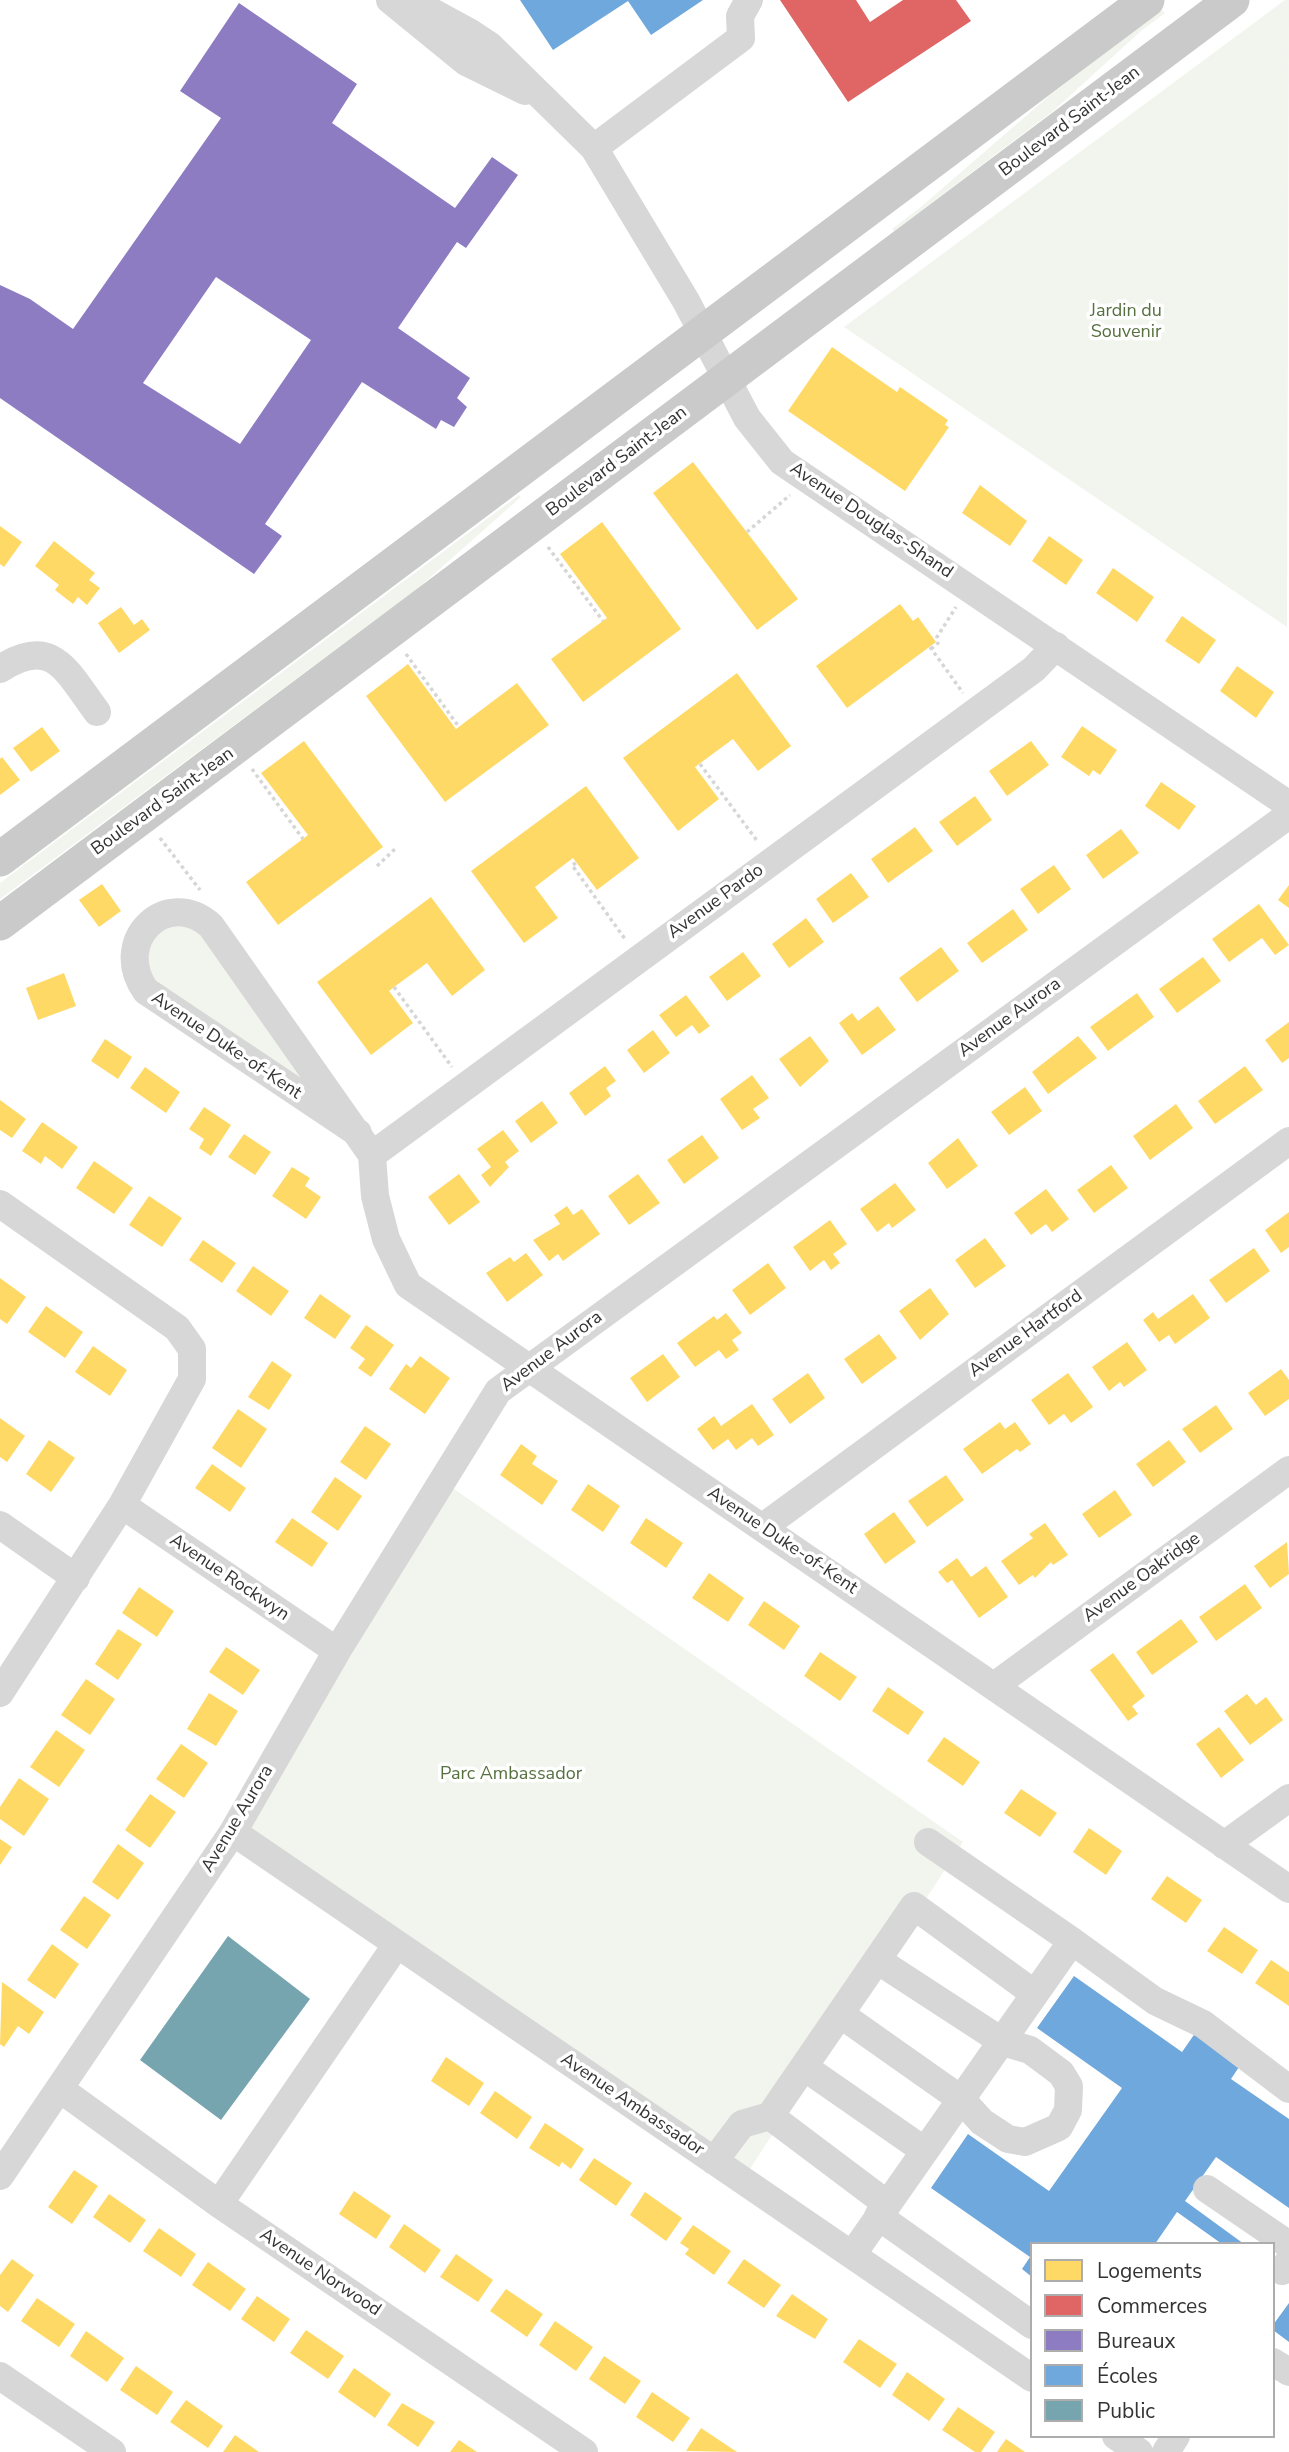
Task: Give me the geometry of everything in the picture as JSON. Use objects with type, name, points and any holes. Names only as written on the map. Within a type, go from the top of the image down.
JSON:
[{"type":"main road","points":[[0,859],[1147,0]]},
{"type":"main road","name":"Boulevard Saint-Jean","points":[[0,923],[1232,0]]},
{"type":"street","name":"Avenue Douglas-Shand","points":[[390,0],[475,68],[540,98]]},
{"type":"street","name":"Avenue Douglas-Shand","points":[[410,0],[481,40],[540,98],[567,119],[594,148],[703,332],[758,435],[791,469],[1289,805]]},
{"type":"street","points":[[594,148],[741,38],[740,16],[749,0]]},
{"type":"street","name":"Avenue Pardo","points":[[365,1144],[1034,669],[1056,646]]},
{"type":"street","points":[[0,669],[23,656],[41,653],[62,667],[97,712]]},
{"type":"street","name":"Avenue Aurora","points":[[0,2176],[233,1832],[337,1651],[498,1391],[1289,815]]},
{"type":"street","name":"Avenue Duke-of-Kent","points":[[365,1144],[146,991],[136,973],[133,955],[142,930],[162,916],[179,913],[197,916],[211,926],[365,1144],[386,1239],[408,1285],[1289,1889]]},
{"type":"street","name":"Avenue Hartford","points":[[763,1527],[1289,1141]]},
{"type":"street","points":[[0,1204],[177,1328],[192,1349],[192,1379],[122,1505],[0,1693]]},
{"type":"street","name":"Avenue Oakridge","points":[[994,1686],[1289,1470]]},
{"type":"street","name":"Avenue Rockwyn","points":[[122,1505],[337,1651]]},
{"type":"street","points":[[0,1525],[76,1578]]},
{"type":"street","points":[[1224,1845],[1289,1798]]},
{"type":"street","name":"Avenue Ambassador","points":[[233,1832],[1030,2377]]},
{"type":"street","points":[[928,1842],[1155,2001],[1203,2024],[1289,2089]]},
{"type":"street","points":[[714,2161],[742,2124],[770,2116],[914,1906],[1035,1994]]},
{"type":"street","points":[[852,2255],[1072,1941]]},
{"type":"street","points":[[219,2204],[397,1944]]},
{"type":"street","points":[[840,2014],[962,2100],[982,2122],[1008,2139],[1025,2143],[1059,2127],[1068,2110],[1069,2086],[1061,2074],[1030,2050],[1003,2042],[877,1960]]},
{"type":"street","points":[[804,2067],[925,2151]]},
{"type":"street","name":"Avenue Norwood","points":[[60,2090],[219,2204],[584,2452]]},
{"type":"street","points":[[770,2116],[883,2210],[1030,2323]]},
{"type":"street","points":[[1207,2189],[1257,2242]]},
{"type":"street","points":[[0,2376],[97,2448]]},
{"type":"street","points":[[1119,2438],[1139,2452]]},
{"type":"path","points":[[747,532],[793,492]]},
{"type":"path","points":[[544,543],[603,621]]},
{"type":"path","points":[[959,603],[937,637],[939,643],[931,648],[966,696]]},
{"type":"path","points":[[403,649],[459,727]]},
{"type":"path","points":[[700,764],[761,847]]},
{"type":"path","points":[[249,765],[303,839]]},
{"type":"path","points":[[157,833],[203,895]]},
{"type":"path","points":[[377,866],[396,848]]},
{"type":"path","points":[[576,863],[572,866],[628,943]]},
{"type":"path","points":[[394,987],[456,1071]]},
{"type":"green space","name":"Jardin du Souvenir","points":[[1285,0],[1289,0],[1287,627],[844,327]]},
{"type":"green space","points":[[1162,10],[1165,13],[1141,31],[1053,111],[894,231],[892,229],[1049,96]]},
{"type":"green space","points":[[519,495],[521,497],[417,589],[0,899],[0,883]]},
{"type":"green space","points":[[167,925],[197,928],[311,1079],[304,1085],[159,985],[145,964],[151,937]]},
{"type":"green space","name":"Parc Ambassador","points":[[441,1480],[963,1842],[746,2175],[233,1832]]},
{"type":"building: Logements","points":[[832,347],[897,392],[900,387],[948,420],[945,425],[949,427],[905,491],[788,411]]},
{"type":"building: Logements","points":[[693,462],[798,599],[757,630],[653,493]]},
{"type":"building: Logements","points":[[980,485],[1027,521],[1010,546],[962,513]]},
{"type":"building: Logements","points":[[602,522],[681,629],[583,702],[551,659],[607,618],[560,554]]},
{"type":"building: Logements","points":[[0,526],[22,542],[4,567],[0,564]]},
{"type":"building: Logements","points":[[1049,536],[1083,560],[1066,585],[1032,561]]},
{"type":"building: Logements","points":[[54,541],[95,573],[89,580],[100,588],[87,605],[78,597],[73,604],[55,590],[59,585],[35,566]]},
{"type":"building: Logements","points":[[1113,568],[1154,597],[1137,622],[1096,593]]},
{"type":"building: Logements","points":[[900,604],[913,621],[918,617],[936,642],[847,708],[816,666]]},
{"type":"building: Logements","points":[[121,607],[134,625],[142,619],[150,630],[119,653],[98,623]]},
{"type":"building: Logements","points":[[1182,616],[1216,640],[1199,664],[1165,641]]},
{"type":"building: Logements","points":[[408,664],[456,729],[517,683],[549,725],[445,802],[366,696]]},
{"type":"building: Logements","points":[[1237,666],[1274,692],[1256,718],[1220,691]]},
{"type":"building: Logements","points":[[737,673],[791,746],[758,771],[733,739],[695,767],[719,799],[678,831],[623,758]]},
{"type":"building: Logements","points":[[1082,726],[1117,750],[1100,775],[1093,770],[1089,776],[1061,757]]},
{"type":"building: Logements","points":[[42,727],[60,751],[31,772],[13,748]]},
{"type":"building: Logements","points":[[304,741],[383,847],[278,925],[246,882],[308,835],[261,773]]},
{"type":"building: Logements","points":[[1031,741],[1049,765],[1007,796],[989,771]]},
{"type":"building: Logements","points":[[2,757],[20,780],[0,795],[0,759]]},
{"type":"building: Logements","points":[[1161,782],[1196,806],[1179,830],[1145,806]]},
{"type":"building: Logements","points":[[586,786],[639,858],[597,890],[573,858],[535,887],[558,918],[524,943],[471,871]]},
{"type":"building: Logements","points":[[975,796],[992,820],[957,846],[939,822]]},
{"type":"building: Logements","points":[[915,827],[933,851],[888,883],[871,859]]},
{"type":"building: Logements","points":[[1121,829],[1139,853],[1103,879],[1086,855]]},
{"type":"building: Logements","points":[[1054,865],[1071,889],[1038,914],[1020,889]]},
{"type":"building: Logements","points":[[851,873],[869,897],[833,923],[816,899]]},
{"type":"building: Logements","points":[[102,884],[121,911],[99,927],[79,900]]},
{"type":"building: Logements","points":[[1289,885],[1289,908],[1278,900]]},
{"type":"building: Logements","points":[[431,897],[485,970],[452,996],[427,963],[394,987],[389,991],[413,1023],[371,1055],[317,982]]},
{"type":"building: Logements","points":[[1259,904],[1289,945],[1275,955],[1262,938],[1229,962],[1212,939]]},
{"type":"building: Logements","points":[[1013,909],[1028,930],[982,963],[967,943]]},
{"type":"building: Logements","points":[[806,918],[824,942],[789,968],[772,944]]},
{"type":"building: Logements","points":[[941,947],[959,971],[917,1002],[899,978]]},
{"type":"building: Logements","points":[[743,952],[761,976],[727,1001],[709,977]]},
{"type":"building: Logements","points":[[1203,957],[1221,981],[1177,1013],[1159,989]]},
{"type":"building: Logements","points":[[64,973],[76,1006],[38,1020],[26,988]]},
{"type":"building: Logements","points":[[1137,993],[1154,1017],[1108,1051],[1090,1027]]},
{"type":"building: Logements","points":[[686,995],[710,1026],[699,1034],[692,1025],[676,1037],[659,1015]]},
{"type":"building: Logements","points":[[878,1006],[896,1030],[862,1055],[839,1023],[852,1013],[858,1021]]},
{"type":"building: Logements","points":[[1289,1022],[1289,1058],[1282,1063],[1265,1040]]},
{"type":"building: Logements","points":[[653,1030],[670,1053],[644,1073],[627,1050]]},
{"type":"building: Logements","points":[[810,1036],[829,1061],[800,1087],[779,1059]]},
{"type":"building: Logements","points":[[1078,1036],[1097,1058],[1048,1094],[1032,1072]]},
{"type":"building: Logements","points":[[105,1039],[132,1057],[118,1079],[91,1061]]},
{"type":"building: Logements","points":[[605,1066],[616,1081],[606,1088],[611,1096],[585,1116],[569,1093]]},
{"type":"building: Logements","points":[[1245,1066],[1263,1090],[1215,1124],[1198,1101]]},
{"type":"building: Logements","points":[[145,1067],[180,1092],[166,1113],[130,1088]]},
{"type":"building: Logements","points":[[752,1075],[769,1098],[753,1109],[760,1118],[742,1130],[720,1099]]},
{"type":"building: Logements","points":[[1025,1087],[1042,1111],[1009,1135],[991,1112]]},
{"type":"building: Logements","points":[[0,1100],[26,1119],[12,1138],[0,1130]]},
{"type":"building: Logements","points":[[542,1101],[558,1123],[531,1143],[515,1121]]},
{"type":"building: Logements","points":[[1176,1104],[1193,1128],[1150,1160],[1133,1136]]},
{"type":"building: Logements","points":[[204,1107],[231,1125],[211,1156],[199,1148],[204,1139],[189,1129]]},
{"type":"building: Logements","points":[[42,1122],[78,1147],[62,1169],[45,1156],[41,1164],[22,1151]]},
{"type":"building: Logements","points":[[503,1130],[519,1151],[505,1162],[509,1167],[490,1187],[481,1175],[491,1167],[477,1149]]},
{"type":"building: Logements","points":[[244,1134],[271,1152],[255,1175],[228,1157]]},
{"type":"building: Logements","points":[[702,1135],[719,1158],[684,1184],[667,1160]]},
{"type":"building: Logements","points":[[958,1138],[978,1166],[947,1189],[928,1163]]},
{"type":"building: Logements","points":[[94,1161],[133,1188],[114,1214],[76,1188]]},
{"type":"building: Logements","points":[[1111,1165],[1128,1188],[1094,1213],[1077,1190]]},
{"type":"building: Logements","points":[[292,1167],[310,1178],[305,1186],[321,1197],[306,1219],[272,1196]]},
{"type":"building: Logements","points":[[459,1174],[480,1202],[449,1225],[428,1197]]},
{"type":"building: Logements","points":[[638,1174],[660,1203],[629,1225],[608,1196]]},
{"type":"building: Logements","points":[[895,1183],[916,1210],[892,1228],[889,1223],[877,1232],[860,1209]]},
{"type":"building: Logements","points":[[1046,1189],[1069,1219],[1052,1232],[1046,1224],[1031,1235],[1014,1213]]},
{"type":"building: Logements","points":[[149,1196],[182,1218],[162,1247],[129,1225]]},
{"type":"building: Logements","points":[[567,1206],[573,1215],[582,1209],[600,1234],[563,1261],[558,1254],[549,1261],[533,1240],[560,1224],[554,1215]]},
{"type":"building: Logements","points":[[1289,1212],[1289,1247],[1281,1253],[1265,1230]]},
{"type":"building: Logements","points":[[830,1220],[847,1244],[833,1254],[840,1263],[831,1270],[824,1260],[810,1271],[793,1247]]},
{"type":"building: Logements","points":[[985,1238],[1006,1266],[975,1288],[955,1260]]},
{"type":"building: Logements","points":[[203,1240],[236,1263],[222,1283],[189,1260]]},
{"type":"building: Logements","points":[[1254,1248],[1270,1271],[1226,1303],[1209,1280]]},
{"type":"building: Logements","points":[[526,1253],[543,1275],[507,1302],[486,1273],[510,1257],[514,1262]]},
{"type":"building: Logements","points":[[768,1263],[786,1288],[750,1315],[732,1290]]},
{"type":"building: Logements","points":[[253,1266],[289,1291],[271,1316],[236,1291]]},
{"type":"building: Logements","points":[[0,1278],[26,1297],[7,1324],[0,1319]]},
{"type":"building: Logements","points":[[930,1288],[949,1314],[920,1340],[899,1311]]},
{"type":"building: Logements","points":[[320,1294],[351,1316],[335,1339],[304,1318]]},
{"type":"building: Logements","points":[[1193,1294],[1210,1318],[1175,1344],[1169,1335],[1159,1342],[1143,1320],[1153,1312],[1158,1319]]},
{"type":"building: Logements","points":[[46,1306],[83,1332],[65,1358],[28,1332]]},
{"type":"building: Logements","points":[[726,1313],[742,1333],[732,1340],[739,1350],[726,1359],[719,1350],[695,1367],[677,1343],[714,1316],[717,1320]]},
{"type":"building: Logements","points":[[366,1325],[394,1345],[371,1377],[358,1368],[365,1359],[350,1348]]},
{"type":"building: Logements","points":[[879,1334],[897,1358],[862,1384],[844,1359]]},
{"type":"building: Logements","points":[[1127,1342],[1147,1370],[1124,1387],[1120,1382],[1109,1391],[1092,1367]]},
{"type":"building: Logements","points":[[93,1346],[127,1370],[110,1396],[75,1372]]},
{"type":"building: Logements","points":[[663,1354],[680,1377],[647,1402],[630,1378]]},
{"type":"building: Logements","points":[[420,1356],[450,1378],[425,1414],[389,1389],[406,1364],[411,1368]]},
{"type":"building: Logements","points":[[272,1361],[292,1375],[269,1410],[248,1397]]},
{"type":"building: Logements","points":[[1281,1369],[1289,1380],[1289,1399],[1265,1416],[1248,1393]]},
{"type":"building: Logements","points":[[808,1373],[825,1398],[790,1424],[772,1399]]},
{"type":"building: Logements","points":[[1068,1373],[1093,1407],[1071,1423],[1064,1414],[1049,1425],[1031,1400]]},
{"type":"building: Logements","points":[[752,1404],[774,1435],[758,1446],[752,1438],[736,1450],[728,1439],[713,1450],[697,1429],[714,1416],[721,1426]]},
{"type":"building: Logements","points":[[1216,1405],[1233,1429],[1200,1453],[1182,1429]]},
{"type":"building: Logements","points":[[238,1409],[267,1429],[241,1468],[212,1448]]},
{"type":"building: Logements","points":[[0,1418],[25,1436],[7,1462],[0,1457]]},
{"type":"building: Logements","points":[[1000,1422],[1005,1429],[1015,1422],[1031,1444],[1020,1452],[1017,1449],[982,1474],[963,1449]]},
{"type":"building: Logements","points":[[365,1426],[391,1444],[366,1480],[340,1462]]},
{"type":"building: Logements","points":[[49,1440],[75,1458],[51,1492],[26,1474]]},
{"type":"building: Logements","points":[[1169,1440],[1186,1462],[1153,1487],[1136,1464]]},
{"type":"building: Logements","points":[[521,1444],[537,1456],[532,1464],[558,1481],[542,1505],[500,1475]]},
{"type":"building: Logements","points":[[212,1464],[246,1488],[230,1512],[195,1488]]},
{"type":"building: Logements","points":[[946,1475],[964,1500],[927,1527],[908,1501]]},
{"type":"building: Logements","points":[[335,1477],[362,1496],[338,1531],[311,1512]]},
{"type":"building: Logements","points":[[588,1484],[620,1506],[603,1532],[571,1510]]},
{"type":"building: Logements","points":[[1115,1490],[1132,1515],[1099,1538],[1082,1514]]},
{"type":"building: Logements","points":[[894,1512],[916,1542],[885,1564],[864,1534]]},
{"type":"building: Logements","points":[[292,1518],[328,1543],[312,1567],[275,1542]]},
{"type":"building: Logements","points":[[646,1518],[683,1543],[666,1568],[630,1543]]},
{"type":"building: Logements","points":[[1045,1523],[1068,1555],[1053,1565],[1051,1562],[1035,1578],[1033,1575],[1019,1585],[1001,1561],[1033,1538],[1029,1534]]},
{"type":"building: Logements","points":[[1287,1542],[1289,1574],[1270,1588],[1254,1566]]},
{"type":"building: Logements","points":[[957,1558],[971,1577],[986,1566],[1008,1597],[979,1618],[952,1580],[947,1583],[938,1572]]},
{"type":"building: Logements","points":[[709,1573],[744,1598],[728,1622],[692,1598]]},
{"type":"building: Logements","points":[[1245,1584],[1262,1608],[1216,1641],[1199,1617]]},
{"type":"building: Logements","points":[[139,1587],[174,1611],[157,1637],[122,1613]]},
{"type":"building: Logements","points":[[764,1601],[800,1626],[784,1650],[748,1625]]},
{"type":"building: Logements","points":[[1181,1619],[1198,1642],[1152,1675],[1136,1652]]},
{"type":"building: Logements","points":[[118,1629],[142,1644],[118,1680],[95,1664]]},
{"type":"building: Logements","points":[[226,1647],[260,1670],[243,1695],[209,1672]]},
{"type":"building: Logements","points":[[820,1652],[857,1677],[840,1701],[804,1676]]},
{"type":"building: Logements","points":[[1113,1653],[1145,1696],[1132,1706],[1138,1714],[1128,1721],[1090,1670]]},
{"type":"building: Logements","points":[[86,1679],[115,1699],[90,1735],[61,1715]]},
{"type":"building: Logements","points":[[888,1687],[924,1712],[908,1735],[872,1711]]},
{"type":"building: Logements","points":[[209,1693],[238,1711],[216,1746],[187,1729]]},
{"type":"building: Logements","points":[[1247,1694],[1256,1705],[1266,1697],[1283,1720],[1250,1745],[1224,1711]]},
{"type":"building: Logements","points":[[1219,1727],[1244,1760],[1221,1778],[1196,1744]]},
{"type":"building: Logements","points":[[56,1730],[85,1750],[59,1787],[30,1767]]},
{"type":"building: Logements","points":[[944,1737],[980,1762],[963,1786],[927,1761]]},
{"type":"building: Logements","points":[[181,1744],[208,1763],[184,1798],[156,1779]]},
{"type":"building: Logements","points":[[19,1778],[49,1799],[24,1836],[0,1819],[0,1807]]},
{"type":"building: Logements","points":[[1021,1789],[1057,1813],[1040,1837],[1004,1813]]},
{"type":"building: Logements","points":[[150,1794],[176,1812],[150,1848],[125,1830]]},
{"type":"building: Logements","points":[[1089,1828],[1122,1851],[1106,1875],[1073,1852]]},
{"type":"building: Logements","points":[[0,1839],[12,1847],[0,1865]]},
{"type":"building: Logements","points":[[118,1844],[144,1863],[118,1900],[92,1882]]},
{"type":"building: Logements","points":[[1167,1876],[1202,1900],[1186,1923],[1151,1899]]},
{"type":"building: Logements","points":[[84,1896],[111,1915],[87,1949],[60,1930]]},
{"type":"building: Logements","points":[[1224,1927],[1258,1950],[1242,1974],[1207,1951]]},
{"type":"building: Logements","points":[[52,1944],[79,1964],[55,1999],[27,1980]]},
{"type":"building: Logements","points":[[1271,1960],[1289,1972],[1289,2006],[1255,1983]]},
{"type":"building: Logements","points":[[2,1982],[44,2012],[29,2034],[18,2026],[4,2047],[0,2044]]},
{"type":"building: Logements","points":[[446,2057],[484,2083],[469,2106],[431,2081]]},
{"type":"building: Logements","points":[[495,2091],[532,2117],[517,2139],[480,2113]]},
{"type":"building: Logements","points":[[545,2123],[584,2149],[571,2169],[562,2162],[559,2167],[529,2148]]},
{"type":"building: Logements","points":[[594,2158],[632,2183],[616,2206],[579,2180]]},
{"type":"building: Logements","points":[[74,2170],[98,2186],[72,2224],[48,2207]]},
{"type":"building: Logements","points":[[354,2191],[391,2216],[376,2239],[339,2214]]},
{"type":"building: Logements","points":[[645,2192],[682,2218],[666,2241],[630,2215]]},
{"type":"building: Logements","points":[[109,2194],[146,2220],[130,2243],[93,2217]]},
{"type":"building: Logements","points":[[404,2224],[441,2250],[425,2273],[389,2247]]},
{"type":"building: Logements","points":[[693,2225],[731,2251],[714,2275],[685,2254],[689,2249],[680,2243]]},
{"type":"building: Logements","points":[[159,2228],[196,2254],[181,2277],[143,2251]]},
{"type":"building: Logements","points":[[456,2254],[493,2280],[478,2302],[440,2277]]},
{"type":"building: Logements","points":[[12,2259],[34,2275],[8,2312],[0,2306],[0,2275]]},
{"type":"building: Logements","points":[[744,2259],[781,2285],[764,2308],[727,2283]]},
{"type":"building: Logements","points":[[208,2262],[246,2289],[230,2311],[192,2285]]},
{"type":"building: Logements","points":[[506,2289],[543,2314],[527,2337],[490,2311]]},
{"type":"building: Logements","points":[[792,2294],[828,2319],[815,2339],[776,2316]]},
{"type":"building: Logements","points":[[257,2296],[290,2319],[274,2342],[241,2319]]},
{"type":"building: Logements","points":[[37,2298],[75,2324],[59,2347],[21,2321]]},
{"type":"building: Logements","points":[[555,2321],[593,2347],[576,2371],[539,2345]]},
{"type":"building: Logements","points":[[306,2330],[344,2356],[328,2379],[290,2353]]},
{"type":"building: Logements","points":[[86,2331],[124,2358],[107,2382],[70,2356]]},
{"type":"building: Logements","points":[[859,2339],[897,2364],[880,2388],[843,2362]]},
{"type":"building: Logements","points":[[604,2356],[641,2381],[625,2404],[589,2379]]},
{"type":"building: Logements","points":[[136,2366],[173,2392],[157,2415],[120,2390]]},
{"type":"building: Logements","points":[[354,2368],[391,2394],[375,2418],[338,2392]]},
{"type":"building: Logements","points":[[907,2372],[945,2399],[929,2421],[892,2395]]},
{"type":"building: Logements","points":[[652,2392],[690,2418],[673,2442],[636,2417]]},
{"type":"building: Logements","points":[[186,2400],[223,2426],[208,2448],[170,2422]]},
{"type":"building: Logements","points":[[402,2403],[435,2422],[418,2447],[387,2425]]},
{"type":"building: Logements","points":[[958,2407],[995,2432],[981,2452],[975,2452],[942,2430]]},
{"type":"building: Logements","points":[[701,2428],[737,2452],[686,2451]]},
{"type":"building: Logements","points":[[235,2435],[259,2452],[223,2452]]},
{"type":"building: Logements","points":[[1006,2439],[1025,2452],[997,2452]]},
{"type":"building: Logements","points":[[459,2440],[477,2452],[450,2452]]},
{"type":"building: Commerces","points":[[780,0],[856,0],[870,22],[903,0],[956,0],[971,21],[848,102]]},
{"type":"building: Bureaux","points":[[239,3],[357,84],[332,123],[455,208],[492,157],[518,175],[466,248],[457,242],[398,328],[470,378],[457,398],[467,407],[454,427],[441,420],[436,429],[362,382],[265,524],[282,536],[254,574],[0,398],[0,285],[30,299],[73,329],[221,118],[180,91]],"holes":[[[216,277],[311,340],[240,444],[143,383]]]},
{"type":"building: Écoles","points":[[520,0],[703,0],[651,35],[628,1],[553,50]]},
{"type":"building: Écoles","points":[[1074,1976],[1182,2052],[1198,2029],[1243,2061],[1231,2079],[1289,2119],[1289,2208],[1216,2157],[1185,2201],[1241,2242],[1219,2242],[1177,2212],[1156,2242],[1030,2242],[1030,2257],[931,2188],[968,2134],[1049,2191],[1122,2088],[1037,2028]]},
{"type":"building: Écoles","points":[[1030,2257],[1030,2275],[1022,2269]]},
{"type":"building: Écoles","points":[[1289,2303],[1289,2342],[1275,2332],[1275,2322]]},
{"type":"building: Public","points":[[228,1936],[310,1999],[221,2120],[140,2060]]}]
